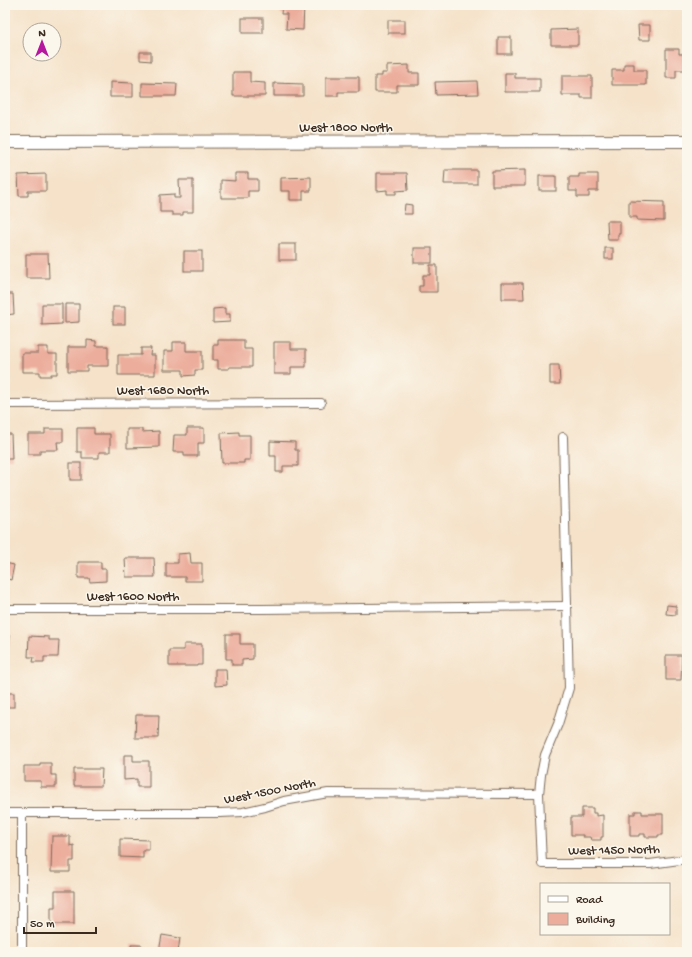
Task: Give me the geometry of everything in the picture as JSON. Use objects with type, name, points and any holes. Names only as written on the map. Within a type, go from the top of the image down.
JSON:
[{"type":"main road","name":"West 1800 North","points":[[5,142],[687,141]]},
{"type":"street","name":"West 1680 North","points":[[5,404],[321,403]]},
{"type":"street","points":[[539,794],[545,755],[558,724],[569,688],[563,437]]},
{"type":"street","name":"West 1600 North","points":[[5,609],[261,610],[567,606]]},
{"type":"street","name":"West 1500 North","points":[[5,813],[243,812],[290,800],[328,793],[539,794]]},
{"type":"street","name":"West 1450 North","points":[[539,794],[542,864],[650,864],[687,860]]},
{"type":"street","points":[[22,813],[22,952]]},
{"type":"building","points":[[282,5],[304,5],[303,30],[286,29],[287,14],[281,14]]},
{"type":"building","points":[[242,18],[263,18],[263,33],[242,33]]},
{"type":"building","points":[[388,20],[405,20],[405,33],[388,33]]},
{"type":"building","points":[[638,25],[650,25],[650,40],[639,40]]},
{"type":"building","points":[[578,29],[578,45],[551,45],[551,30]]},
{"type":"building","points":[[498,37],[511,37],[511,54],[498,54]]},
{"type":"building","points":[[666,49],[679,49],[679,54],[687,54],[687,70],[676,70],[676,78],[666,78]]},
{"type":"building","points":[[140,52],[151,52],[151,61],[140,60]]},
{"type":"building","points":[[624,64],[634,64],[634,70],[646,70],[646,85],[612,85],[612,70],[624,70]]},
{"type":"building","points":[[409,65],[409,73],[419,73],[419,85],[397,85],[397,92],[375,92],[375,76],[382,76],[382,73],[387,73],[387,66]]},
{"type":"building","points":[[233,72],[250,72],[250,82],[265,83],[265,96],[233,96]]},
{"type":"building","points":[[505,73],[515,73],[515,78],[540,78],[540,92],[505,92]]},
{"type":"building","points":[[562,76],[592,76],[592,98],[581,98],[581,95],[562,95]]},
{"type":"building","points":[[326,77],[359,77],[359,92],[338,92],[338,96],[326,96]]},
{"type":"building","points":[[477,81],[478,94],[436,95],[435,82]]},
{"type":"building","points":[[110,82],[133,83],[133,97],[110,97]]},
{"type":"building","points":[[142,83],[177,84],[176,96],[142,96]]},
{"type":"building","points":[[274,83],[303,84],[303,96],[274,96]]},
{"type":"building","points":[[445,170],[477,170],[477,184],[444,184]]},
{"type":"building","points":[[525,170],[525,186],[492,186],[492,171]]},
{"type":"building","points":[[235,173],[248,173],[248,179],[258,179],[258,191],[248,191],[248,198],[221,198],[221,180],[235,181]]},
{"type":"building","points":[[377,173],[407,173],[408,190],[396,191],[396,194],[387,194],[387,190],[377,191]]},
{"type":"building","points":[[46,174],[46,191],[28,191],[28,196],[19,196],[18,175]]},
{"type":"building","points":[[579,174],[598,174],[598,191],[589,191],[589,197],[577,197],[577,191],[569,191],[569,177],[579,177]]},
{"type":"building","points":[[539,176],[556,176],[556,191],[539,191]]},
{"type":"building","points":[[311,177],[311,191],[303,191],[303,200],[290,200],[290,191],[281,191],[281,178]]},
{"type":"building","points":[[179,180],[193,180],[193,212],[183,212],[183,215],[172,215],[172,212],[160,212],[160,195],[174,194],[174,198],[180,198]]},
{"type":"building","points":[[629,201],[664,202],[664,221],[637,220],[637,217],[629,217]]},
{"type":"building","points":[[405,204],[412,205],[412,214],[404,214]]},
{"type":"building","points":[[607,221],[620,221],[620,234],[618,234],[618,240],[608,240]]},
{"type":"building","points":[[279,244],[296,244],[296,260],[279,260]]},
{"type":"building","points":[[414,248],[432,248],[432,263],[414,263]]},
{"type":"building","points":[[605,248],[613,248],[613,259],[605,259]]},
{"type":"building","points":[[184,251],[202,251],[202,271],[184,271]]},
{"type":"building","points":[[26,254],[48,254],[49,278],[26,278]]},
{"type":"building","points":[[430,265],[437,265],[437,292],[419,292],[419,286],[423,286],[423,275],[430,275]]},
{"type":"building","points":[[502,283],[523,283],[524,299],[502,299]]},
{"type":"building","points":[[5,294],[13,294],[14,314],[5,315]]},
{"type":"building","points":[[42,304],[62,304],[62,324],[42,325]]},
{"type":"building","points":[[65,304],[79,304],[79,322],[65,323]]},
{"type":"building","points":[[113,307],[125,307],[125,324],[113,324]]},
{"type":"building","points":[[225,308],[225,314],[230,314],[230,322],[213,323],[213,309]]},
{"type":"building","points":[[87,340],[96,341],[96,346],[108,346],[108,366],[87,366],[87,371],[68,371],[68,347],[87,347]]},
{"type":"building","points":[[218,340],[244,340],[244,349],[252,349],[252,367],[229,367],[229,369],[218,369],[218,360],[213,360],[213,345],[218,345]]},
{"type":"building","points":[[173,342],[186,342],[186,351],[202,351],[202,370],[195,370],[195,375],[183,376],[183,370],[164,370],[164,351],[173,351]]},
{"type":"building","points":[[274,342],[291,342],[291,349],[306,349],[306,367],[291,367],[291,374],[274,374]]},
{"type":"building","points":[[38,347],[48,347],[48,354],[57,354],[57,374],[51,374],[51,376],[40,376],[40,372],[22,372],[22,353],[38,353]]},
{"type":"building","points":[[141,348],[151,348],[150,355],[155,355],[155,375],[118,375],[118,355],[141,355]]},
{"type":"building","points":[[550,365],[559,365],[560,384],[550,384]]},
{"type":"building","points":[[77,428],[94,428],[94,434],[110,434],[110,452],[99,452],[99,458],[82,458],[82,452],[77,452]]},
{"type":"building","points":[[187,428],[204,428],[204,443],[198,443],[198,456],[184,456],[184,452],[173,452],[174,435],[187,435]]},
{"type":"building","points":[[45,429],[63,429],[63,442],[57,442],[58,450],[40,450],[40,454],[28,454],[28,434],[45,434]]},
{"type":"building","points":[[127,429],[142,429],[142,432],[159,431],[159,447],[127,448]]},
{"type":"building","points":[[239,432],[239,435],[250,435],[250,460],[244,460],[244,463],[222,463],[221,433]]},
{"type":"building","points":[[5,434],[11,434],[12,459],[5,459]]},
{"type":"building","points":[[270,441],[295,442],[295,450],[298,450],[298,466],[283,466],[283,472],[276,472],[276,456],[270,456]]},
{"type":"building","points":[[70,463],[81,463],[81,480],[70,480]]},
{"type":"building","points":[[190,553],[191,563],[202,563],[202,581],[185,581],[185,577],[166,577],[166,563],[178,563],[178,554]]},
{"type":"building","points":[[125,558],[154,558],[155,577],[126,577]]},
{"type":"building","points":[[78,562],[101,562],[101,569],[106,569],[106,581],[90,582],[89,578],[78,578]]},
{"type":"building","points":[[5,563],[14,565],[11,580],[5,578]]},
{"type":"building","points":[[667,605],[676,606],[676,615],[666,614]]},
{"type":"building","points":[[226,634],[240,634],[240,644],[253,644],[253,659],[242,660],[242,665],[232,665],[232,659],[226,659]]},
{"type":"building","points":[[5,636],[10,636],[9,646],[5,646]]},
{"type":"building","points":[[29,636],[49,637],[49,640],[59,640],[58,657],[44,657],[44,662],[33,662],[34,657],[28,657]]},
{"type":"building","points":[[184,644],[202,644],[202,665],[169,666],[169,650],[184,650]]},
{"type":"building","points":[[666,655],[682,655],[681,680],[666,680]]},
{"type":"building","points":[[215,669],[226,669],[227,685],[215,686]]},
{"type":"building","points":[[5,693],[14,693],[14,707],[5,707]]},
{"type":"building","points":[[136,715],[159,715],[158,738],[135,738]]},
{"type":"building","points":[[124,755],[133,755],[133,761],[149,761],[149,787],[137,787],[137,779],[124,780]]},
{"type":"building","points":[[40,763],[51,763],[51,775],[56,775],[56,787],[41,787],[41,781],[24,781],[24,766],[40,766]]},
{"type":"building","points":[[74,769],[102,769],[101,786],[74,786]]},
{"type":"building","points":[[582,808],[593,808],[593,813],[596,813],[596,816],[603,815],[603,837],[601,837],[601,840],[591,840],[590,837],[583,837],[583,835],[571,835],[571,817],[582,817]]},
{"type":"building","points":[[635,811],[642,811],[642,814],[663,814],[663,835],[658,835],[658,837],[645,837],[645,834],[630,836],[630,814],[635,814]]},
{"type":"building","points":[[52,836],[70,836],[70,846],[74,845],[74,861],[70,861],[70,872],[51,872]]},
{"type":"building","points":[[120,839],[149,840],[149,850],[143,850],[143,858],[120,857]]},
{"type":"building","points":[[55,891],[74,891],[74,924],[51,924],[51,907],[55,907]]},
{"type":"building","points":[[162,935],[180,938],[178,952],[159,952]]},
{"type":"building","points":[[131,945],[142,945],[143,952],[132,952]]}]
